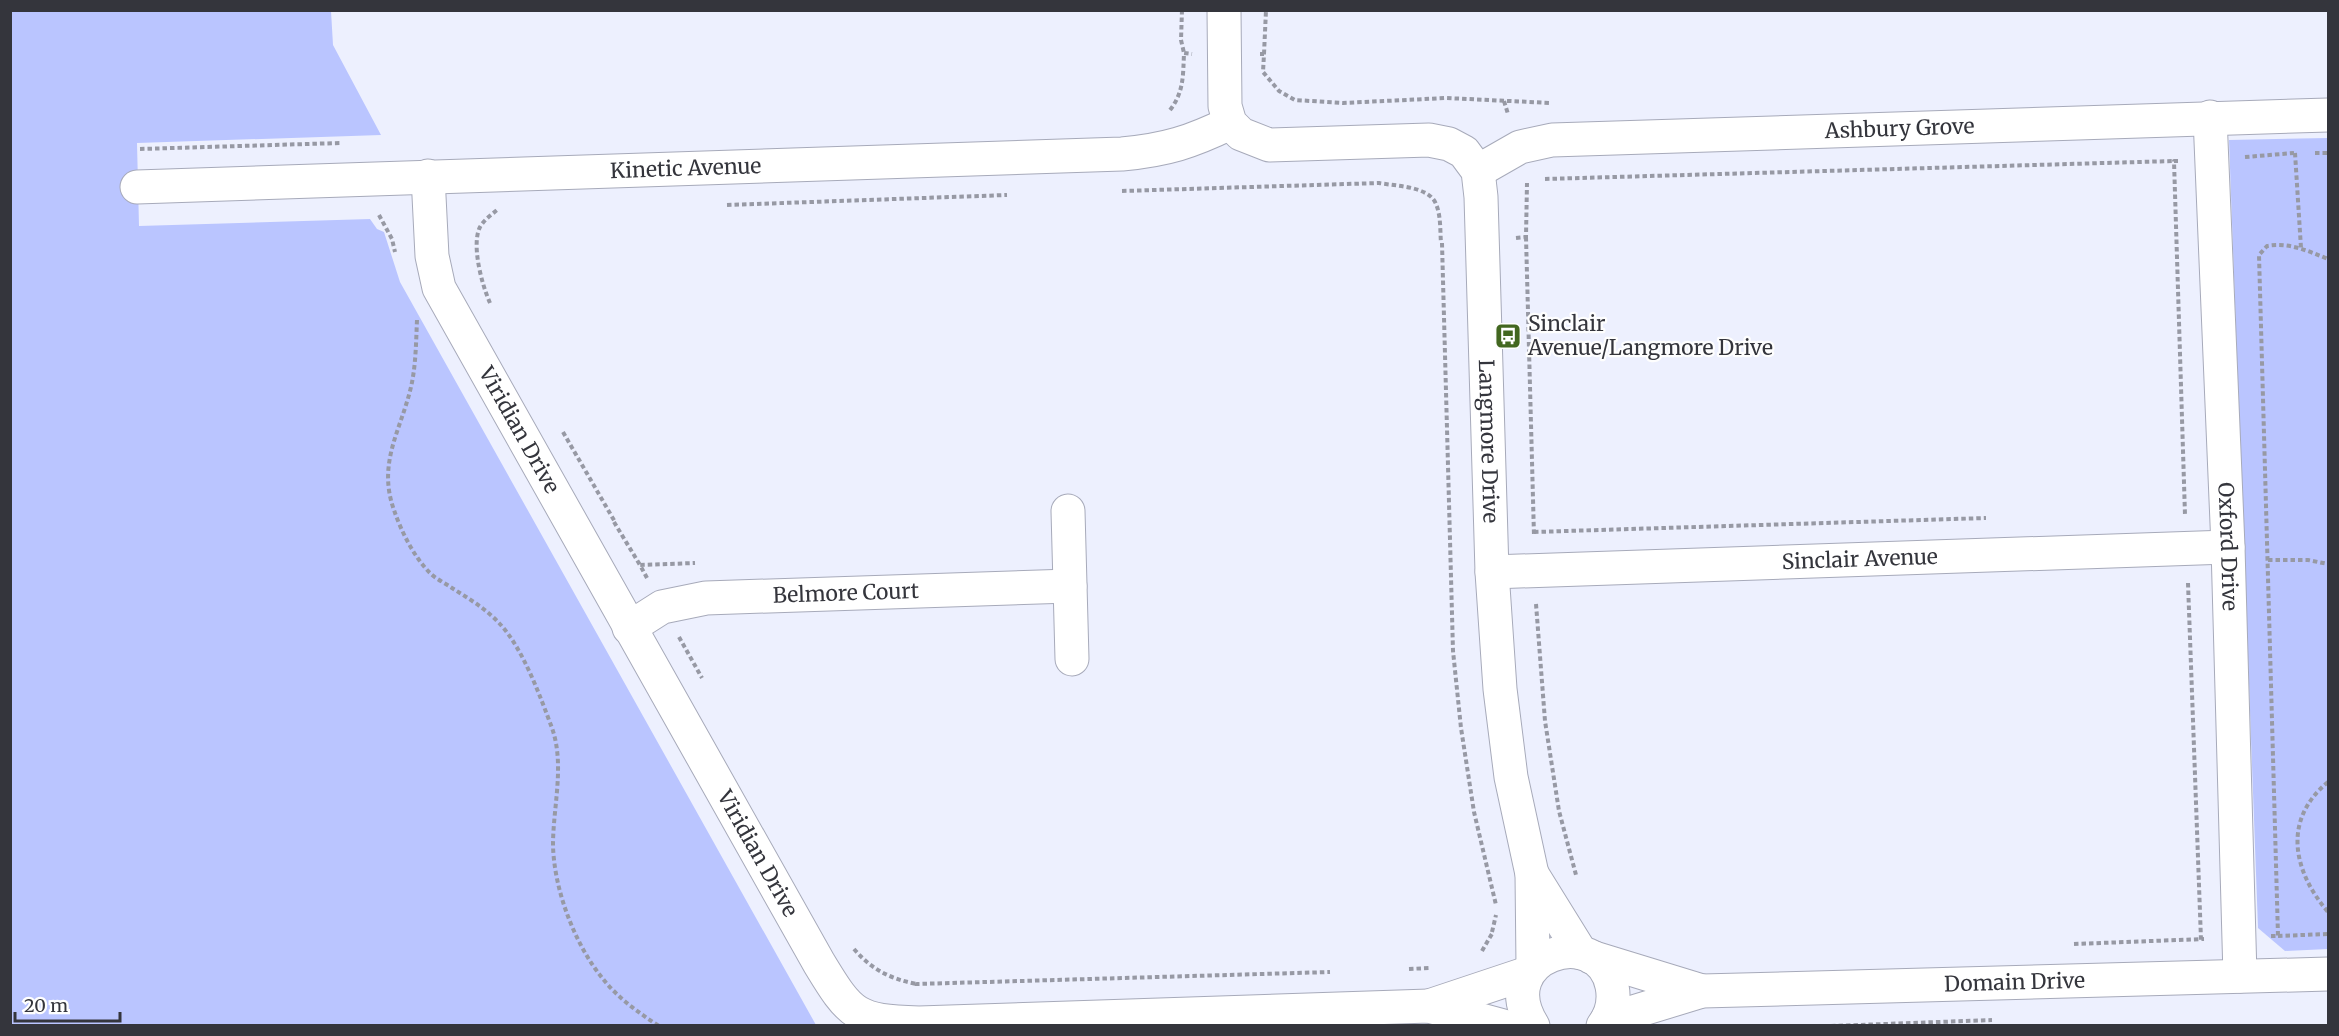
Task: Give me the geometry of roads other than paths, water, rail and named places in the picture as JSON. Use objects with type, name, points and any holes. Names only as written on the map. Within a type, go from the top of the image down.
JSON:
[{"type":"street","points":[[1224,10],[1225,106],[1230,123],[1241,134],[1269,145],[1429,140],[1449,144],[1464,152],[1478,171]]},
{"type":"street","name":"Ashbury Grove","points":[[1478,171],[1520,147],[1552,141],[2210,117],[2328,115]]},
{"type":"street","name":"Oxford Drive","points":[[2210,117],[2228,547],[2240,976]]},
{"type":"street","name":"Kinetic Avenue","points":[[137,187],[1122,154],[1156,151],[1190,142],[1230,123]]},
{"type":"street","name":"Langmore Drive","points":[[1478,171],[1484,260],[1492,572],[1500,689],[1511,777],[1532,874],[1531,970],[1524,982],[1522,998],[1525,1013],[1533,1026]]},
{"type":"street","name":"Viridian Drive","points":[[428,176],[432,256],[439,288],[819,963],[840,998],[858,1013],[881,1022],[919,1023],[1429,1006],[1503,1026]]},
{"type":"street","points":[[1068,511],[1072,659]]},
{"type":"street","name":"Sinclair Avenue","points":[[1492,572],[2228,547]]},
{"type":"street","name":"Belmore Court","points":[[630,628],[662,607],[706,598],[1070,586]]},
{"type":"street","name":"Langmore Drive","points":[[1532,874],[1586,955],[1603,967],[1611,981],[1614,997],[1605,1023]]},
{"type":"street","name":"Viridian Drive","points":[[1429,1006],[1531,970],[1554,952],[1571,951],[1586,955]]},
{"type":"street","name":"Domain Drive","points":[[1586,955],[1702,991]]},
{"type":"street","name":"Domain Drive","points":[[1605,1023],[1702,991],[2328,974]]},
{"type":"place","name":"Sinclair Avenue/Langmore Drive","points":[[1508,336]]}]
